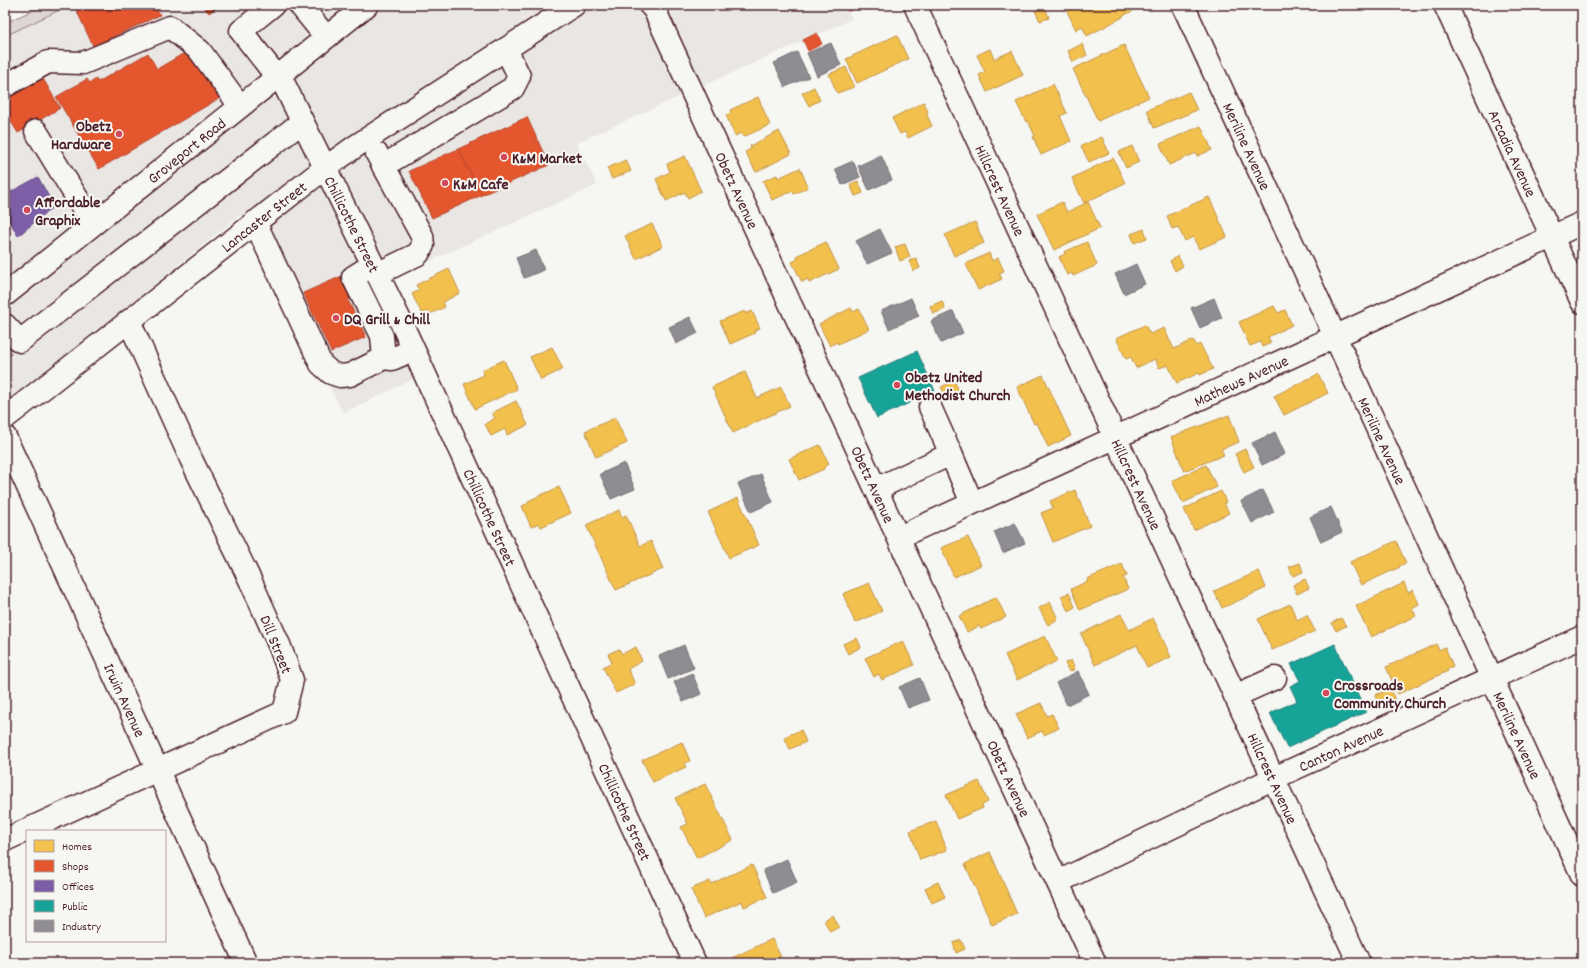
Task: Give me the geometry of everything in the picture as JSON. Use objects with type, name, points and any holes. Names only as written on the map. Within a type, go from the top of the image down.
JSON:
[{"type":"street","name":"Chillicothe Street","points":[[274,5],[241,31],[278,76],[325,168],[413,350],[695,963]]},
{"type":"street","points":[[300,5],[326,37]]},
{"type":"street","name":"Groveport Road","points":[[6,291],[93,224],[367,5]]},
{"type":"street","name":"Lancaster Street","points":[[5,418],[325,168],[368,138],[574,5]]},
{"type":"street","name":"Obetz Avenue","points":[[650,5],[654,9],[1095,963]]},
{"type":"street","name":"Hillcrest Avenue","points":[[915,5],[1117,438],[1272,779],[1359,963]]},
{"type":"street","name":"Meriline Avenue","points":[[1183,5],[1582,875]]},
{"type":"street","name":"Arcadia Avenue","points":[[1444,5],[1582,302]]},
{"type":"street","points":[[5,86],[48,62],[83,63],[170,27],[200,51],[240,106]]},
{"type":"street","points":[[384,166],[514,88],[519,76],[506,49]]},
{"type":"street","points":[[5,325],[20,341],[302,122]]},
{"type":"street","points":[[36,131],[93,224]]},
{"type":"street","points":[[368,138],[422,236],[423,244],[418,254],[353,277],[382,336],[384,358]]},
{"type":"street","points":[[256,222],[320,364],[331,373],[340,376],[350,375],[384,358],[392,359],[413,350]]},
{"type":"street","name":"Mathews Avenue","points":[[899,537],[1582,223]]},
{"type":"street","name":"Dill Street","points":[[27,830],[284,712],[292,680],[280,647],[252,584],[191,459],[129,321]]},
{"type":"street","points":[[930,407],[972,503]]},
{"type":"street","name":"Irwin Avenue","points":[[5,437],[246,963]]},
{"type":"street","points":[[876,488],[950,454]]},
{"type":"street","name":"Canton Avenue","points":[[1058,882],[1272,779],[1582,637]]},
{"type":"street","points":[[1235,696],[1275,678]]},
{"type":"street","name":"Dill Street","points":[[5,840],[26,830]]},
{"type":"shaded area","points":[[44,5],[70,5],[5,36],[5,23]]},
{"type":"shaded area","points":[[70,5],[846,5],[852,19],[576,143],[597,185],[392,278],[436,368],[343,413],[240,215],[5,405],[5,36]]},
{"type":"building: Homes","points":[[1080,5],[1130,5],[1133,11],[1087,36],[1082,26],[1076,30],[1067,11]]},
{"type":"building: Homes","points":[[1045,7],[1049,18],[1040,21],[1035,11]]},
{"type":"building: Homes","points":[[897,35],[908,59],[857,83],[846,59]]},
{"type":"building: Homes","points":[[1082,44],[1087,55],[1073,62],[1068,51]]},
{"type":"building: Homes","points":[[1124,45],[1149,97],[1098,121],[1073,69]]},
{"type":"building: Homes","points":[[990,49],[994,59],[1012,51],[1023,75],[987,92],[979,75],[985,72],[977,55]]},
{"type":"building: Homes","points":[[846,67],[854,87],[837,93],[829,74]]},
{"type":"building: Homes","points":[[1053,84],[1067,113],[1060,116],[1071,141],[1041,155],[1028,121],[1026,122],[1016,102]]},
{"type":"building: Homes","points":[[814,87],[820,100],[809,106],[802,93]]},
{"type":"building: Homes","points":[[1189,92],[1197,110],[1154,128],[1147,110]]},
{"type":"building: Homes","points":[[758,97],[770,125],[743,137],[741,133],[735,136],[726,115],[731,113],[730,110]]},
{"type":"building: Homes","points":[[924,102],[928,112],[926,113],[932,126],[908,138],[905,132],[900,134],[892,118]]},
{"type":"building: Homes","points":[[1201,126],[1212,150],[1197,156],[1196,153],[1169,165],[1160,144]]},
{"type":"building: Homes","points":[[779,131],[791,154],[756,172],[745,152],[751,149],[750,146]]},
{"type":"building: Homes","points":[[1102,137],[1109,153],[1089,162],[1081,146]]},
{"type":"building: Homes","points":[[1132,146],[1139,162],[1126,168],[1119,152]]},
{"type":"building: Homes","points":[[685,156],[701,191],[688,198],[685,192],[666,201],[656,179],[670,172],[667,164]]},
{"type":"building: Homes","points":[[1113,158],[1125,183],[1084,203],[1072,178]]},
{"type":"building: Homes","points":[[626,160],[631,171],[612,179],[607,168]]},
{"type":"building: Homes","points":[[800,168],[808,187],[794,194],[793,191],[772,200],[763,181],[777,175],[778,178]]},
{"type":"building: Homes","points":[[858,181],[863,193],[855,196],[850,184]]},
{"type":"building: Homes","points":[[1209,197],[1227,237],[1199,249],[1193,237],[1185,241],[1178,227],[1172,229],[1167,216]]},
{"type":"building: Homes","points":[[1062,202],[1067,212],[1088,202],[1100,228],[1054,250],[1037,214]]},
{"type":"building: Homes","points":[[975,222],[984,243],[954,256],[945,235]]},
{"type":"building: Homes","points":[[652,224],[663,246],[636,259],[625,236]]},
{"type":"building: Homes","points":[[1144,229],[1147,238],[1134,243],[1131,234]]},
{"type":"building: Homes","points":[[826,242],[839,269],[809,283],[808,279],[802,282],[792,262],[798,259],[796,256]]},
{"type":"building: Homes","points":[[1087,242],[1097,265],[1073,276],[1072,273],[1067,275],[1059,257],[1065,254],[1064,252]]},
{"type":"building: Homes","points":[[905,244],[910,257],[900,261],[895,247]]},
{"type":"building: Homes","points":[[989,253],[992,261],[998,258],[1004,271],[999,273],[1002,279],[978,290],[966,264]]},
{"type":"building: Homes","points":[[1178,256],[1183,266],[1175,271],[1170,261]]},
{"type":"building: Homes","points":[[916,258],[920,268],[913,271],[909,261]]},
{"type":"building: Homes","points":[[449,269],[460,293],[443,302],[445,307],[430,314],[428,311],[422,314],[412,294],[419,290],[416,285]]},
{"type":"building: Homes","points":[[942,301],[945,309],[933,314],[930,306]]},
{"type":"building: Homes","points":[[1274,306],[1278,313],[1285,310],[1292,325],[1268,337],[1271,343],[1262,347],[1260,342],[1250,346],[1239,322]]},
{"type":"building: Homes","points":[[851,308],[853,312],[859,309],[869,329],[838,344],[837,342],[830,346],[819,324]]},
{"type":"building: Homes","points":[[745,311],[746,314],[752,311],[760,328],[754,331],[755,333],[730,344],[720,321]]},
{"type":"building: Homes","points":[[1145,325],[1150,334],[1164,328],[1174,349],[1193,340],[1197,346],[1200,344],[1213,369],[1200,375],[1199,373],[1177,383],[1168,365],[1159,368],[1155,359],[1136,368],[1131,357],[1126,359],[1116,338]]},
{"type":"building: Homes","points":[[552,347],[563,369],[541,380],[530,357]]},
{"type":"building: Homes","points":[[504,360],[517,389],[475,409],[464,384],[484,375],[482,370]]},
{"type":"building: Homes","points":[[745,372],[757,398],[781,387],[790,406],[733,433],[712,387]]},
{"type":"building: Homes","points":[[1318,374],[1328,393],[1284,415],[1274,396]]},
{"type":"building: Homes","points":[[1043,375],[1071,436],[1048,447],[1037,423],[1034,424],[1017,387]]},
{"type":"building: Homes","points":[[954,381],[960,392],[947,398],[941,387]]},
{"type":"building: Homes","points":[[516,401],[528,425],[507,435],[505,429],[491,436],[485,424],[495,418],[492,413]]},
{"type":"building: Homes","points":[[1229,415],[1239,442],[1221,449],[1224,455],[1184,471],[1171,437]]},
{"type":"building: Homes","points":[[615,418],[627,443],[596,457],[585,431]]},
{"type":"building: Homes","points":[[820,445],[829,464],[824,467],[824,469],[799,480],[789,459]]},
{"type":"building: Homes","points":[[1245,449],[1254,467],[1244,472],[1235,454]]},
{"type":"building: Homes","points":[[1206,465],[1217,487],[1183,503],[1172,481]]},
{"type":"building: Homes","points":[[559,487],[571,513],[541,527],[539,523],[531,527],[522,506],[529,503],[528,501]]},
{"type":"building: Homes","points":[[1075,490],[1090,526],[1053,542],[1041,513],[1053,508],[1050,501]]},
{"type":"building: Homes","points":[[1221,491],[1226,502],[1224,503],[1229,513],[1194,530],[1184,509]]},
{"type":"building: Homes","points":[[738,498],[759,545],[729,558],[708,512]]},
{"type":"building: Homes","points":[[619,510],[622,517],[626,515],[640,546],[651,541],[663,569],[616,590],[586,525]]},
{"type":"building: Homes","points":[[968,537],[981,565],[954,577],[941,548]]},
{"type":"building: Homes","points":[[1396,541],[1406,563],[1361,585],[1350,562]]},
{"type":"building: Homes","points":[[1300,563],[1303,572],[1293,576],[1289,567]]},
{"type":"building: Homes","points":[[1122,564],[1127,576],[1123,577],[1128,589],[1080,610],[1071,589],[1088,581],[1087,579]]},
{"type":"building: Homes","points":[[1259,571],[1266,588],[1222,608],[1214,591]]},
{"type":"building: Homes","points":[[1305,579],[1309,588],[1297,594],[1293,585]]},
{"type":"building: Homes","points":[[869,583],[882,611],[855,623],[843,594]]},
{"type":"building: Homes","points":[[1404,583],[1408,593],[1413,590],[1419,604],[1412,608],[1416,616],[1371,637],[1356,606]]},
{"type":"building: Homes","points":[[1069,593],[1075,607],[1068,611],[1061,596]]},
{"type":"building: Homes","points":[[996,597],[1006,617],[981,629],[979,626],[967,632],[959,616]]},
{"type":"building: Homes","points":[[1050,602],[1058,619],[1048,625],[1039,608]]},
{"type":"building: Homes","points":[[1290,604],[1297,620],[1307,615],[1315,631],[1272,650],[1258,619]]},
{"type":"building: Homes","points":[[1121,614],[1129,630],[1153,618],[1171,657],[1147,668],[1137,645],[1095,665],[1081,634]]},
{"type":"building: Homes","points":[[1341,618],[1346,626],[1336,631],[1332,623]]},
{"type":"building: Homes","points":[[1045,636],[1057,661],[1017,680],[1005,655]]},
{"type":"building: Homes","points":[[857,638],[861,647],[848,654],[843,644]]},
{"type":"building: Homes","points":[[903,641],[914,665],[882,680],[879,674],[874,677],[865,658]]},
{"type":"building: Homes","points":[[1436,644],[1439,650],[1445,647],[1453,666],[1447,669],[1448,671],[1398,694],[1386,667]]},
{"type":"building: Homes","points":[[636,647],[642,661],[628,669],[635,684],[616,693],[603,667],[612,662],[608,654],[619,649],[622,654]]},
{"type":"building: Homes","points":[[1071,660],[1075,669],[1069,672],[1065,663]]},
{"type":"building: Homes","points":[[1391,689],[1395,701],[1379,707],[1375,695]]},
{"type":"building: Homes","points":[[1041,703],[1047,716],[1052,714],[1059,728],[1044,735],[1042,731],[1027,738],[1016,714]]},
{"type":"building: Homes","points":[[801,730],[806,742],[790,749],[784,737]]},
{"type":"building: Homes","points":[[682,742],[690,761],[684,764],[686,767],[653,782],[642,760]]},
{"type":"building: Homes","points":[[979,781],[988,802],[982,805],[983,808],[957,819],[946,795]]},
{"type":"building: Homes","points":[[705,784],[733,840],[697,858],[681,827],[688,824],[675,798]]},
{"type":"building: Homes","points":[[936,821],[947,850],[920,860],[910,831]]},
{"type":"building: Homes","points":[[990,852],[1017,914],[992,925],[965,864]]},
{"type":"building: Homes","points":[[752,865],[767,897],[744,907],[742,901],[704,918],[691,889],[710,881],[711,884]]},
{"type":"building: Homes","points":[[938,882],[945,897],[932,903],[925,888]]},
{"type":"building: Homes","points":[[833,915],[839,927],[830,932],[824,920]]},
{"type":"building: Homes","points":[[772,939],[781,957],[775,960],[776,963],[735,963],[732,958]]},
{"type":"building: Homes","points":[[961,940],[965,949],[956,953],[953,943]]},
{"type":"building: Shops","points":[[74,5],[155,5],[160,15],[93,46]]},
{"type":"building: Shops","points":[[202,5],[220,5],[209,13]]},
{"type":"building: Shops","points":[[845,5],[861,5],[862,6],[848,11]]},
{"type":"building: Shops","points":[[817,33],[822,44],[808,51],[803,40]]},
{"type":"building: Shops","name":"Obetz Hardware","points":[[191,49],[220,98],[99,169],[56,97],[87,79],[90,83],[96,79],[98,82],[148,53],[157,69]]},
{"type":"building: Shops","points":[[41,75],[60,108],[18,133],[5,112],[5,96]]},
{"type":"building: Shops","name":"K&M Market","points":[[527,117],[549,165],[482,195],[458,149]]},
{"type":"building: Shops","name":"K&M Cafe","points":[[458,149],[482,195],[432,218],[409,171]]},
{"type":"building: Shops","name":"DQ Grill & Chill","points":[[342,276],[352,298],[348,300],[366,337],[331,352],[303,293]]},
{"type":"building: Offices","name":"Affordable Graphix","points":[[38,177],[54,206],[18,236],[5,213],[5,195]]},
{"type":"building: Public","name":"Obetz United Methodist Church","points":[[917,351],[935,391],[877,418],[858,378]]},
{"type":"building: Public","name":"Crossroads Community Church","points":[[1335,644],[1366,712],[1287,748],[1270,713],[1297,701],[1290,686],[1300,681],[1291,664]]},
{"type":"building: Industry","points":[[831,43],[841,65],[817,76],[807,53]]},
{"type":"building: Industry","points":[[797,52],[809,77],[785,87],[774,63]]},
{"type":"building: Industry","points":[[881,155],[892,180],[869,190],[858,166]]},
{"type":"building: Industry","points":[[853,161],[860,177],[842,185],[835,169]]},
{"type":"building: Industry","points":[[880,229],[892,253],[867,264],[856,241]]},
{"type":"building: Industry","points":[[536,250],[544,270],[524,278],[516,258]]},
{"type":"building: Industry","points":[[1136,264],[1145,284],[1124,294],[1115,274]]},
{"type":"building: Industry","points":[[911,298],[919,316],[889,329],[881,311]]},
{"type":"building: Industry","points":[[1214,298],[1222,318],[1200,328],[1191,308]]},
{"type":"building: Industry","points":[[953,311],[963,333],[941,343],[931,321]]},
{"type":"building: Industry","points":[[690,317],[698,333],[676,344],[669,327]]},
{"type":"building: Industry","points":[[1275,432],[1285,454],[1262,465],[1252,443]]},
{"type":"building: Industry","points":[[624,463],[635,489],[611,499],[600,474]]},
{"type":"building: Industry","points":[[761,474],[773,502],[751,512],[738,484]]},
{"type":"building: Industry","points":[[1263,490],[1274,512],[1252,523],[1241,501]]},
{"type":"building: Industry","points":[[1331,507],[1342,532],[1321,542],[1310,517]]},
{"type":"building: Industry","points":[[1015,523],[1025,543],[1003,553],[994,532]]},
{"type":"building: Industry","points":[[684,645],[694,668],[668,679],[659,656]]},
{"type":"building: Industry","points":[[1078,671],[1089,694],[1067,705],[1056,683]]},
{"type":"building: Industry","points":[[692,673],[701,694],[683,702],[674,682]]},
{"type":"building: Industry","points":[[920,678],[929,700],[908,708],[899,687]]},
{"type":"building: Industry","points":[[787,859],[797,882],[773,893],[763,870]]},
{"type":"place","name":"Obetz Hardware","points":[[119,134]]},
{"type":"place","name":"K&M Market","points":[[504,157]]},
{"type":"place","name":"K&M Cafe","points":[[445,183]]},
{"type":"place","name":"Affordable Graphix","points":[[27,210]]},
{"type":"place","name":"DQ Grill & Chill","points":[[336,318]]},
{"type":"place","name":"Obetz United Methodist Church","points":[[897,385]]},
{"type":"place","name":"Crossroads Community Church","points":[[1326,693]]}]
